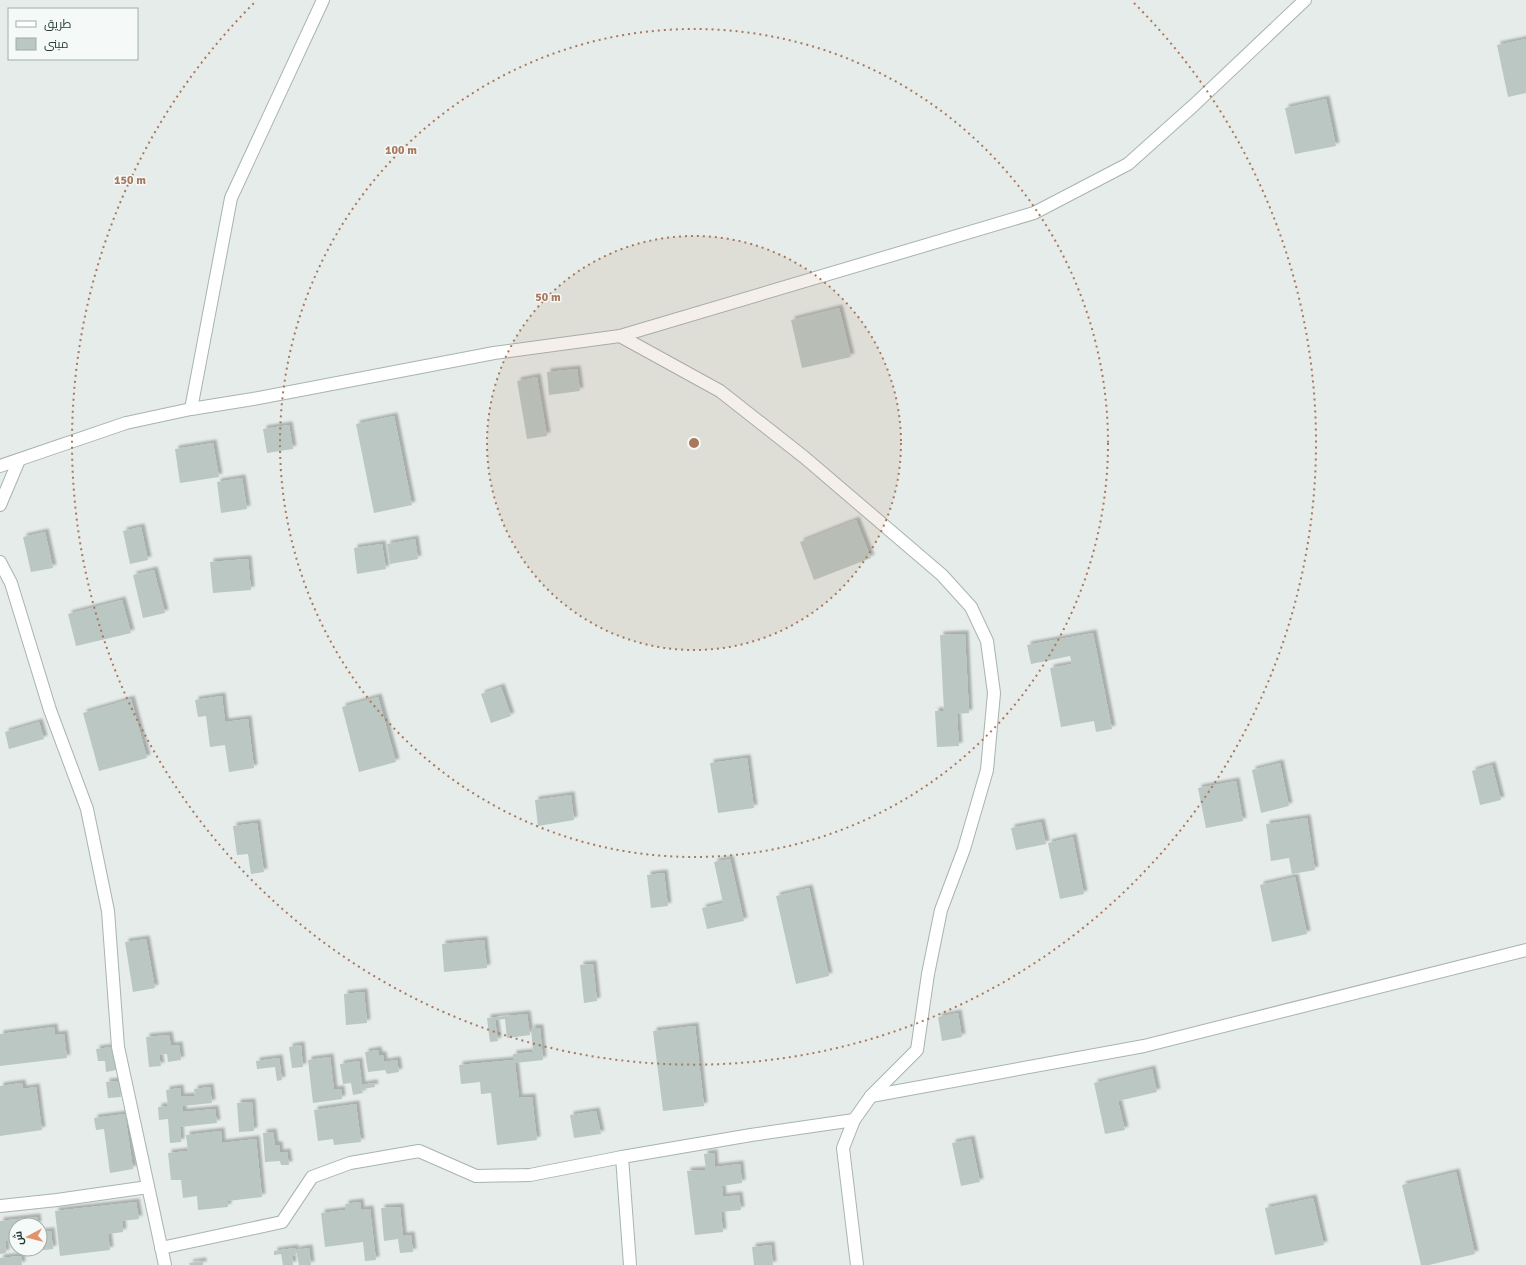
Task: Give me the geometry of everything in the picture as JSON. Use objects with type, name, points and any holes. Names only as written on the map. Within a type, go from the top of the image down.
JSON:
[{"type":"street","points":[[191,409],[231,198],[323,0]]},
{"type":"street","points":[[0,466],[126,423],[191,409],[253,399],[494,353],[620,336],[1034,213],[1128,164],[1194,105],[1305,0]]},
{"type":"street","points":[[620,336],[720,391],[804,457],[942,576],[971,607],[987,640],[994,693],[987,770],[964,849],[941,910],[928,974],[917,1050],[871,1096],[854,1120],[843,1148],[857,1265]]},
{"type":"street","points":[[0,506],[19,460]]},
{"type":"street","points":[[0,562],[10,583],[50,710],[87,809],[108,912],[118,1047],[164,1265]]},
{"type":"street","points":[[871,1096],[1144,1046],[1526,950]]},
{"type":"street","points":[[161,1248],[282,1222],[312,1177],[350,1163],[419,1151],[476,1176],[530,1175],[743,1136],[854,1120]]},
{"type":"street","points":[[622,1157],[630,1265]]},
{"type":"street","points":[[0,1206],[58,1200],[148,1187]]},
{"type":"building","points":[[1526,39],[1526,93],[1508,97],[1497,45]]},
{"type":"building","points":[[1326,99],[1336,146],[1295,154],[1285,108]]},
{"type":"building","points":[[839,308],[851,357],[802,368],[791,320]]},
{"type":"building","points":[[577,369],[580,391],[549,395],[547,372]]},
{"type":"building","points":[[537,377],[547,436],[527,439],[517,381]]},
{"type":"building","points":[[394,416],[412,505],[374,513],[356,424]]},
{"type":"building","points":[[289,425],[293,449],[267,453],[263,429]]},
{"type":"building","points":[[213,443],[219,477],[180,483],[175,449]]},
{"type":"building","points":[[242,478],[247,509],[221,513],[217,482]]},
{"type":"building","points":[[856,520],[871,558],[814,580],[800,542]]},
{"type":"building","points":[[141,527],[148,560],[130,564],[123,531]]},
{"type":"building","points":[[45,532],[53,568],[31,572],[23,537]]},
{"type":"building","points":[[415,539],[418,559],[390,564],[387,544]]},
{"type":"building","points":[[382,544],[386,569],[357,574],[354,548]]},
{"type":"building","points":[[248,559],[251,590],[213,593],[210,562]]},
{"type":"building","points":[[154,570],[165,613],[143,618],[133,575]]},
{"type":"building","points":[[122,600],[131,633],[76,646],[68,614]]},
{"type":"building","points":[[1093,633],[1112,729],[1096,732],[1094,721],[1061,727],[1050,668],[1072,664],[1070,656],[1031,664],[1027,645]]},
{"type":"building","points":[[965,634],[969,713],[957,714],[959,746],[937,747],[935,711],[944,711],[940,635]]},
{"type":"building","points":[[501,687],[511,716],[491,723],[481,694]]},
{"type":"building","points":[[222,696],[225,722],[248,719],[254,768],[229,772],[225,745],[210,747],[206,716],[198,717],[195,700]]},
{"type":"building","points":[[378,697],[396,762],[359,772],[342,707]]},
{"type":"building","points":[[131,699],[147,758],[99,771],[83,713]]},
{"type":"building","points":[[39,722],[44,739],[9,749],[5,732]]},
{"type":"building","points":[[747,758],[754,808],[718,813],[710,763]]},
{"type":"building","points":[[1280,763],[1289,806],[1261,813],[1252,770]]},
{"type":"building","points":[[1492,765],[1501,800],[1480,805],[1472,771]]},
{"type":"building","points":[[1236,781],[1243,821],[1206,828],[1198,788]]},
{"type":"building","points":[[571,795],[574,820],[538,826],[535,800]]},
{"type":"building","points":[[1307,818],[1315,870],[1292,874],[1289,858],[1271,861],[1266,824]]},
{"type":"building","points":[[1041,822],[1046,844],[1016,850],[1011,828]]},
{"type":"building","points":[[257,823],[264,872],[251,874],[248,854],[237,855],[233,826]]},
{"type":"building","points":[[1073,837],[1084,894],[1060,899],[1048,843]]},
{"type":"building","points":[[730,859],[744,921],[707,929],[702,908],[723,903],[714,862]]},
{"type":"building","points":[[664,873],[668,906],[651,908],[647,875]]},
{"type":"building","points":[[1295,877],[1307,934],[1272,942],[1260,885]]},
{"type":"building","points":[[809,888],[829,976],[796,984],[776,896]]},
{"type":"building","points":[[146,939],[155,988],[133,992],[125,942]]},
{"type":"building","points":[[484,940],[487,968],[444,972],[442,944]]},
{"type":"building","points":[[593,964],[597,1001],[584,1003],[580,965]]},
{"type":"building","points":[[364,992],[367,1023],[346,1025],[344,994]]},
{"type":"building","points":[[958,1013],[962,1037],[942,1041],[938,1017]]},
{"type":"building","points":[[527,1014],[530,1035],[507,1038],[505,1019],[495,1020],[498,1041],[490,1042],[487,1018]]},
{"type":"building","points":[[695,1026],[704,1106],[663,1111],[653,1031]]},
{"type":"building","points":[[54,1027],[55,1035],[64,1034],[67,1058],[0,1066],[0,1034]]},
{"type":"building","points":[[531,1028],[540,1028],[543,1060],[515,1063],[519,1098],[532,1097],[537,1140],[497,1145],[491,1093],[481,1094],[480,1082],[461,1084],[459,1065],[513,1060],[513,1054],[533,1052]]},
{"type":"building","points":[[169,1035],[171,1046],[179,1045],[181,1060],[168,1062],[167,1054],[159,1055],[161,1066],[149,1067],[146,1037]]},
{"type":"building","points":[[301,1045],[303,1067],[292,1068],[289,1047]]},
{"type":"building","points":[[113,1047],[116,1070],[106,1072],[105,1061],[98,1061],[96,1049]]},
{"type":"building","points":[[378,1050],[379,1055],[383,1055],[384,1062],[397,1060],[399,1072],[387,1074],[385,1070],[368,1072],[365,1052]]},
{"type":"building","points":[[330,1057],[334,1090],[341,1089],[342,1099],[313,1103],[308,1060]]},
{"type":"building","points":[[279,1058],[282,1080],[277,1081],[275,1067],[257,1069],[256,1061]]},
{"type":"building","points":[[359,1061],[362,1085],[374,1083],[375,1087],[362,1089],[363,1093],[353,1095],[351,1083],[343,1084],[340,1064]]},
{"type":"building","points":[[1152,1069],[1157,1092],[1118,1101],[1125,1130],[1105,1134],[1094,1083]]},
{"type":"building","points":[[119,1081],[121,1097],[108,1098],[106,1082]]},
{"type":"building","points":[[22,1083],[23,1089],[36,1087],[42,1130],[0,1136],[0,1086]]},
{"type":"building","points":[[210,1087],[212,1103],[183,1106],[183,1112],[215,1109],[217,1123],[180,1127],[181,1142],[170,1143],[168,1119],[159,1120],[158,1107],[168,1106],[166,1090],[180,1088],[181,1097],[195,1096],[194,1089]]},
{"type":"building","points":[[252,1102],[254,1131],[239,1132],[237,1103]]},
{"type":"building","points":[[356,1104],[361,1142],[334,1145],[333,1139],[318,1141],[314,1110]]},
{"type":"building","points":[[596,1111],[601,1134],[574,1138],[570,1115]]},
{"type":"building","points":[[125,1114],[133,1169],[110,1173],[104,1129],[96,1130],[94,1118]]},
{"type":"building","points":[[221,1131],[222,1143],[256,1139],[262,1197],[228,1201],[228,1207],[198,1210],[197,1196],[183,1198],[181,1180],[171,1180],[168,1153],[188,1151],[186,1135]]},
{"type":"building","points":[[273,1132],[275,1145],[279,1145],[280,1153],[287,1152],[289,1165],[281,1165],[280,1161],[265,1162],[263,1133]]},
{"type":"building","points":[[971,1139],[980,1182],[961,1186],[952,1143]]},
{"type":"building","points":[[714,1153],[715,1167],[740,1164],[742,1183],[722,1186],[723,1197],[739,1195],[741,1210],[721,1212],[723,1232],[695,1235],[687,1171],[706,1170],[704,1154]]},
{"type":"building","points":[[1456,1172],[1475,1254],[1429,1265],[1421,1265],[1402,1185]]},
{"type":"building","points":[[1313,1198],[1324,1245],[1275,1255],[1265,1208]]},
{"type":"building","points":[[136,1202],[139,1219],[122,1221],[123,1232],[108,1234],[110,1250],[60,1256],[55,1211]]},
{"type":"building","points":[[360,1202],[361,1210],[370,1209],[376,1260],[365,1261],[363,1242],[325,1247],[321,1213],[346,1210],[345,1204]]},
{"type":"building","points":[[400,1207],[403,1236],[411,1235],[413,1252],[400,1253],[398,1239],[384,1241],[381,1208]]},
{"type":"building","points":[[8,1220],[8,1241],[5,1241],[6,1253],[0,1254],[0,1221]]},
{"type":"building","points":[[48,1231],[51,1231],[53,1249],[48,1250]]},
{"type":"building","points":[[771,1245],[773,1265],[754,1265],[752,1247]]},
{"type":"building","points":[[295,1248],[296,1255],[292,1256],[293,1265],[283,1265],[281,1254],[274,1255],[274,1251]]},
{"type":"building","points":[[309,1248],[311,1265],[299,1265],[296,1250]]},
{"type":"building","points":[[21,1257],[22,1265],[0,1265],[0,1258]]},
{"type":"building","points":[[203,1261],[203,1265],[190,1265],[189,1263]]}]
